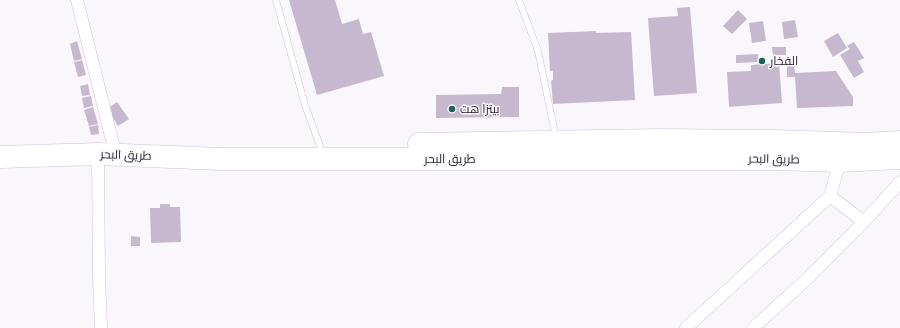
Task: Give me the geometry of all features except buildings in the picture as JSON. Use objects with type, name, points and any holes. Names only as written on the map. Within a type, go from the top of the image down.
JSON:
[{"type":"highway","name":"طريق البحر","points":[[775,150],[840,160],[900,142]]},
{"type":"highway","name":"طريق البحر","points":[[0,143],[106,149],[221,159],[660,150],[863,152],[900,158]]},
{"type":"highway","name":"طريق البحر","points":[[0,156],[106,149],[354,145],[557,151]]},
{"type":"street","points":[[77,0],[106,149],[99,279],[102,328]]},
{"type":"street","points":[[686,328],[830,196],[840,160]]},
{"type":"street","points":[[753,328],[808,278],[864,222],[900,182]]},
{"type":"street","points":[[830,196],[864,222]]},
{"type":"lane","points":[[276,0],[305,105],[320,146]]},
{"type":"lane","points":[[518,0],[538,51],[557,151]]},
{"type":"place","name":"الفخار","points":[[762,61]]},
{"type":"place","name":"بيتزا هت","points":[[452,109]]}]
